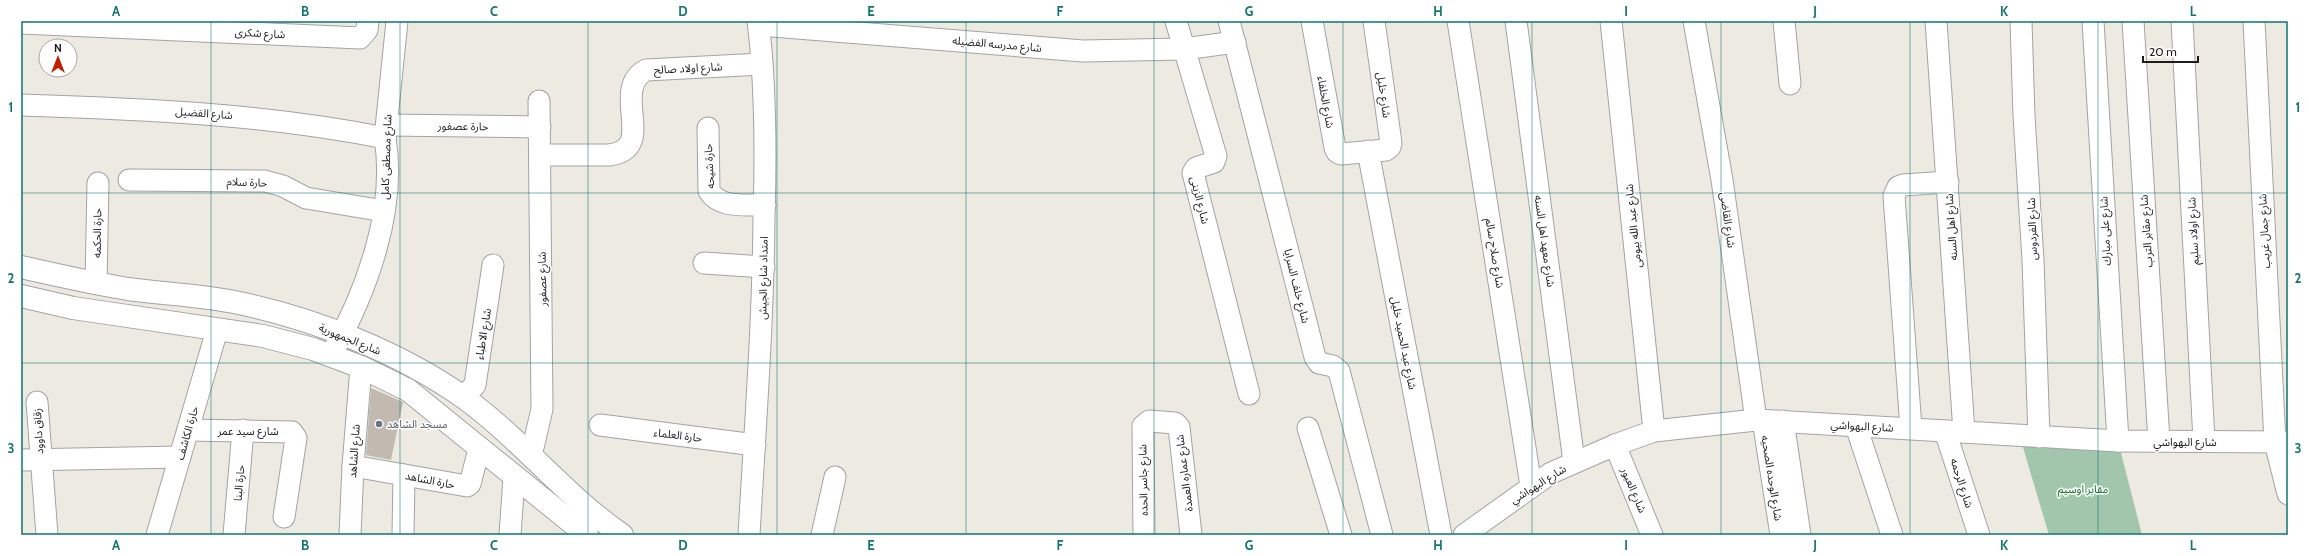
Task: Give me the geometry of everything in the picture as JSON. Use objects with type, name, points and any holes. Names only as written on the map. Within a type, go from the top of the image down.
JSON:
[{"type":"street","name":"شارع شكرى","points":[[21,23],[360,38],[367,30],[368,21]]},
{"type":"street","name":"شارع مصطفى كامل","points":[[331,355],[342,336],[378,248],[383,229],[388,175],[386,131],[397,21]]},
{"type":"street","name":"شارع الزينى","points":[[1176,21],[1216,156],[1214,162],[1196,168],[1193,173],[1249,394]]},
{"type":"street","name":"شارع خلف السرايا","points":[[1229,21],[1315,357],[1319,363],[1333,366],[1339,371],[1382,535]]},
{"type":"street","name":"شارع الخلفاء","points":[[1312,21],[1335,148],[1337,152],[1342,154],[1368,151]]},
{"type":"street","name":"شارع خليل","points":[[1368,151],[1386,150],[1390,147],[1391,143],[1374,21]]},
{"type":"street","name":"شارع صلاح سالم","points":[[1458,21],[1532,486]]},
{"type":"street","name":"شارع معهد اهل السنه","points":[[1516,21],[1574,462]]},
{"type":"street","name":"شارع عبد الله بيومى","points":[[1611,21],[1654,431]]},
{"type":"street","name":"شارع القاضى","points":[[1694,21],[1767,420]]},
{"type":"street","points":[[1784,21],[1790,84]]},
{"type":"street","name":"شارع اهل السنه","points":[[1936,21],[1948,182],[1955,432]]},
{"type":"street","name":"شارع الفردوس","points":[[2021,21],[2024,116],[2033,252],[2039,438]]},
{"type":"street","name":"شارع على مبارك","points":[[2093,21],[2118,442]]},
{"type":"street","name":"شارع مقابر الترب","points":[[2133,21],[2159,442]]},
{"type":"street","name":"شارع اولاد سليم","points":[[2182,21],[2204,442]]},
{"type":"street","name":"شارع جمال غريب","points":[[2254,21],[2281,442],[2288,494]]},
{"type":"street","name":"شارع مدرسه الفضيله","points":[[759,23],[1083,51],[1184,49],[1235,42]]},
{"type":"street","name":"امتداد شارع الجيش","points":[[749,535],[764,267],[766,156],[759,23]]},
{"type":"street","name":"شارع اولاد صالح","points":[[540,155],[609,155],[620,154],[629,148],[633,138],[631,89],[633,81],[638,74],[646,70],[762,64]]},
{"type":"street","name":"شارع عصفور","points":[[531,456],[542,409],[539,101]]},
{"type":"street","name":"شارع الفضيل","points":[[21,105],[212,113],[386,131]]},
{"type":"street","name":"حارة عصفور","points":[[386,131],[540,127]]},
{"type":"street","name":"حارة شيحه","points":[[708,128],[709,191],[714,198],[721,203],[765,205]]},
{"type":"street","name":"شارع عبد الحميد خليل","points":[[1368,151],[1440,535]]},
{"type":"street","name":"حارة سلام","points":[[129,180],[265,182],[283,186],[306,198],[384,211]]},
{"type":"street","points":[[1911,428],[1894,196],[1898,187],[1903,185],[1948,182]]},
{"type":"street","name":"حارة الحكمه","points":[[96,283],[98,183]]},
{"type":"street","points":[[704,263],[764,267]]},
{"type":"street","name":"شارع الاطباء","points":[[463,397],[475,385],[493,265]]},
{"type":"street","name":"شارع الجمهورية","points":[[21,267],[96,283],[238,302],[308,322],[412,366],[463,397],[498,425],[581,503],[622,535]]},
{"type":"street","name":"شارع الجمهورية","points":[[21,296],[73,308],[263,336],[331,355],[361,367],[408,390],[587,535]]},
{"type":"street","name":"حارة الكاشف","points":[[157,535],[217,330]]},
{"type":"street","name":"شارع الشاهد","points":[[350,535],[353,466],[361,367]]},
{"type":"street","name":"زقاق داوود","points":[[37,402],[30,460],[47,535]]},
{"type":"street","name":"شارع البهواشي","points":[[1464,535],[1552,472],[1615,445],[1654,431],[1767,420],[2118,442],[2281,442]]},
{"type":"street","name":"شارع الوحده الصحيه","points":[[1767,420],[1781,535]]},
{"type":"street","name":"شارع الوحده الصحيه","points":[[1767,420],[1800,535]]},
{"type":"street","name":"شارع عماره العمدة","points":[[1143,426],[1149,421],[1175,423],[1179,427],[1191,535]]},
{"type":"street","name":"حارة العلماء","points":[[600,425],[755,445]]},
{"type":"street","name":"شارع جاسر الحده","points":[[1143,426],[1144,535]]},
{"type":"street","points":[[1856,426],[1892,535]]},
{"type":"street","points":[[1308,428],[1341,535]]},
{"type":"street","name":"شارع سيد عمر","points":[[188,430],[288,431],[295,434],[284,517]]},
{"type":"street","name":"حارة البنا","points":[[234,535],[243,430]]},
{"type":"street","name":"شارع الرحمه","points":[[1955,432],[1979,535]]},
{"type":"street","name":"شارع العبور","points":[[1615,445],[1652,535]]},
{"type":"street","name":"حارة الشاهد","points":[[353,466],[467,486],[470,484],[479,449]]},
{"type":"street","points":[[30,460],[180,457]]},
{"type":"street","points":[[403,535],[404,475]]},
{"type":"street","points":[[510,535],[514,476]]},
{"type":"street","points":[[822,535],[835,478]]},
{"type":"green space","name":"مقابر اوسيم","points":[[2118,441],[2142,535],[2049,535],[2022,444]]},
{"type":"building","name":"مسجد الشاهد","points":[[371,388],[403,402],[391,460],[366,455]]},
{"type":"place","name":"مسجد الشاهد","points":[[379,424]]}]
